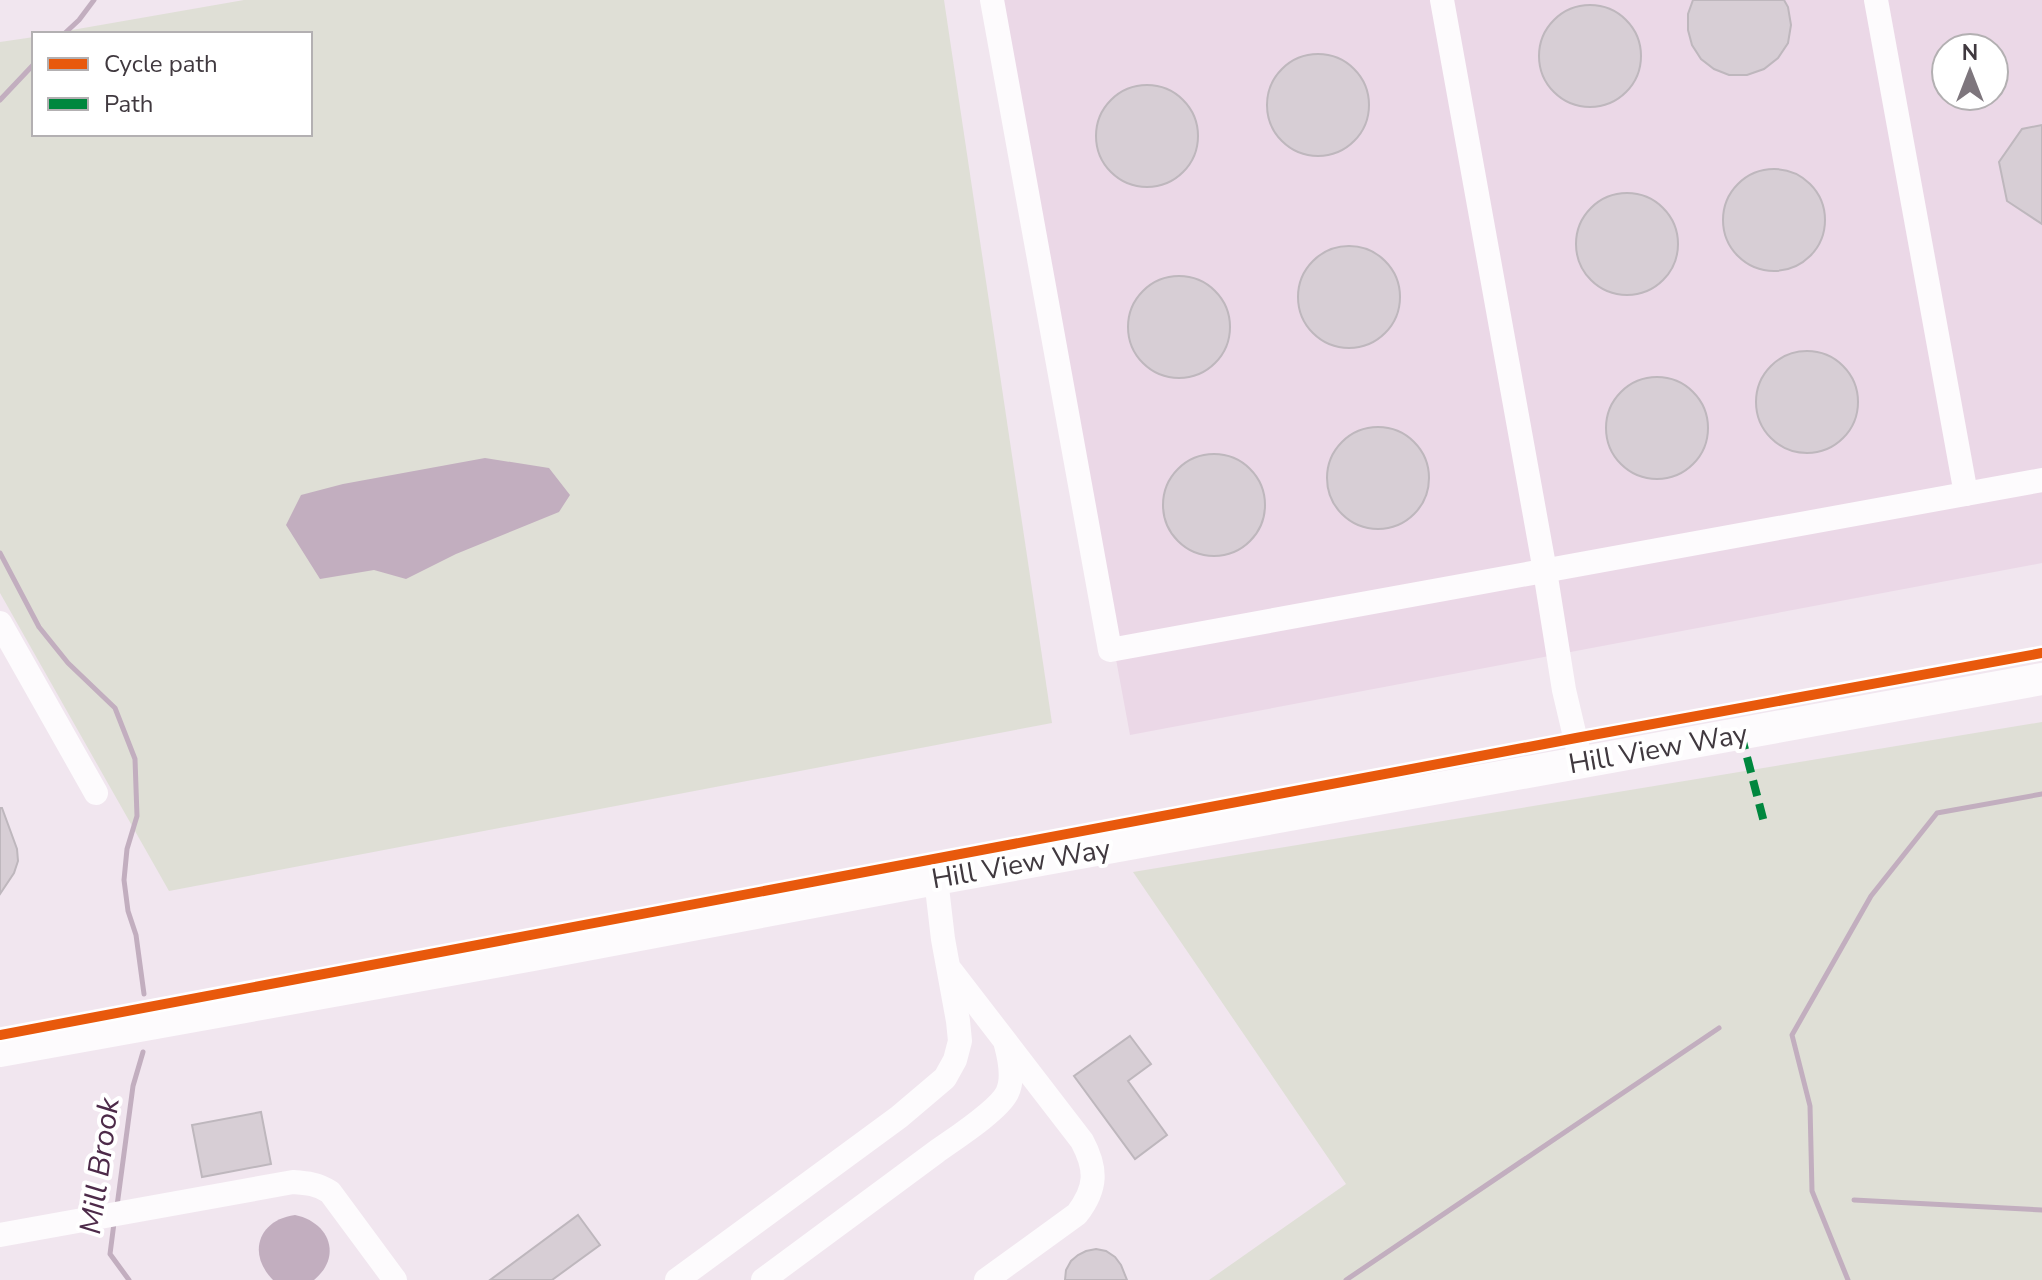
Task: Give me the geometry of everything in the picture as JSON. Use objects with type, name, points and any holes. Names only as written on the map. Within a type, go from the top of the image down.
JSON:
[{"type":"main road","name":"Hill View Way","points":[[0,1051],[2042,679]]},
{"type":"lane","points":[[992,0],[1110,650],[2042,480]]},
{"type":"lane","points":[[1442,0],[1564,690],[1581,762]]},
{"type":"lane","points":[[1876,0],[1966,494]]},
{"type":"lane","points":[[0,623],[96,793]]},
{"type":"lane","points":[[677,1280],[899,1117],[945,1078],[955,1060],[960,1041],[936,879]]},
{"type":"lane","points":[[948,967],[1082,1141],[1091,1158],[1092,1188],[1077,1214],[986,1280]]},
{"type":"lane","points":[[763,1280],[1003,1100],[1009,1089],[1011,1071],[1004,1040]]},
{"type":"lane","points":[[0,1235],[293,1182],[309,1183],[330,1192],[395,1280]]},
{"type":"shaded area","points":[[244,0],[944,0],[1052,723],[169,891],[0,593],[0,42],[32,37],[32,136],[312,136],[312,32],[60,32]]},
{"type":"shaded area","points":[[994,0],[2042,0],[2042,563],[1130,735]]},
{"type":"shaded area","points":[[485,458],[549,468],[570,495],[559,512],[456,554],[406,579],[374,570],[320,579],[286,525],[301,495],[343,484]]},
{"type":"shaded area","points":[[2042,722],[2042,1280],[1209,1280],[1346,1184],[1133,872]]},
{"type":"shaded area","points":[[295,1215],[307,1219],[324,1232],[330,1251],[328,1261],[314,1280],[273,1280],[260,1260],[260,1240],[272,1224]]},
{"type":"building","points":[[1693,0],[1784,0],[1791,25],[1788,43],[1778,58],[1764,69],[1747,75],[1729,75],[1714,69],[1701,59],[1692,45],[1688,14]]},
{"type":"building","points":[[1590,5],[1610,8],[1633,27],[1638,36],[1641,56],[1638,76],[1619,99],[1610,104],[1590,107],[1570,104],[1547,85],[1542,76],[1539,56],[1542,36],[1561,13],[1570,8]]},
{"type":"building","points":[[1318,54],[1338,57],[1361,76],[1366,85],[1369,105],[1366,125],[1347,148],[1338,153],[1318,156],[1298,153],[1275,134],[1270,125],[1267,105],[1270,85],[1289,62],[1298,57]]},
{"type":"building","points":[[1147,85],[1176,93],[1190,107],[1198,136],[1190,165],[1176,179],[1147,187],[1118,179],[1104,165],[1096,136],[1104,107],[1118,93]]},
{"type":"building","points":[[2042,125],[2042,224],[2007,201],[1999,162],[2022,129]]},
{"type":"building","points":[[1774,169],[1794,172],[1817,191],[1822,200],[1825,220],[1822,240],[1803,263],[1794,268],[1774,271],[1754,268],[1731,249],[1726,240],[1723,220],[1726,200],[1745,177],[1754,172]]},
{"type":"building","points":[[1627,193],[1647,196],[1670,215],[1675,224],[1678,244],[1675,264],[1656,287],[1647,292],[1627,295],[1607,292],[1584,273],[1579,264],[1576,244],[1579,224],[1598,201],[1607,196]]},
{"type":"building","points":[[1349,246],[1369,249],[1392,268],[1397,277],[1400,297],[1397,317],[1378,340],[1369,345],[1349,348],[1329,345],[1306,326],[1301,317],[1298,297],[1301,277],[1320,254],[1329,249]]},
{"type":"building","points":[[1179,276],[1199,279],[1222,298],[1227,307],[1230,327],[1227,347],[1208,370],[1199,375],[1179,378],[1159,375],[1136,356],[1131,347],[1128,327],[1131,307],[1150,284],[1159,279]]},
{"type":"building","points":[[1807,351],[1827,354],[1850,373],[1855,382],[1858,402],[1855,422],[1836,445],[1827,450],[1807,453],[1787,450],[1764,431],[1759,422],[1756,402],[1759,382],[1778,359],[1787,354]]},
{"type":"building","points":[[1657,377],[1677,380],[1700,399],[1705,408],[1708,428],[1705,448],[1686,471],[1677,476],[1657,479],[1637,476],[1614,457],[1609,448],[1606,428],[1609,408],[1628,385],[1637,380]]},
{"type":"building","points":[[1378,427],[1398,430],[1421,449],[1426,458],[1429,478],[1426,498],[1407,521],[1398,526],[1378,529],[1358,526],[1335,507],[1330,498],[1327,478],[1330,458],[1349,435],[1358,430]]},
{"type":"building","points":[[1214,454],[1243,462],[1257,476],[1265,505],[1257,534],[1243,548],[1214,556],[1185,548],[1171,534],[1163,505],[1171,476],[1185,462]]},
{"type":"building","points":[[0,808],[17,849],[18,861],[0,894]]},
{"type":"building","points":[[1130,1036],[1151,1064],[1128,1081],[1167,1135],[1135,1159],[1074,1076]]},
{"type":"building","points":[[261,1112],[271,1164],[202,1177],[192,1125]]},
{"type":"building","points":[[578,1215],[600,1245],[552,1280],[490,1280]]},
{"type":"building","points":[[1096,1249],[1115,1257],[1127,1280],[1065,1280],[1071,1261],[1086,1251]]},
{"type":"waterway","name":"Mill Brook","points":[[66,32],[94,0]]},
{"type":"waterway","name":"Mill Brook","points":[[0,100],[32,66]]},
{"type":"waterway","name":"Mill Brook","points":[[0,553],[39,627],[68,663],[115,708],[135,759],[137,816],[127,849],[124,880],[144,994]]},
{"type":"waterway","points":[[1848,1280],[1812,1191],[1810,1106],[1792,1035],[1871,896],[1937,813],[2042,794]]},
{"type":"waterway","points":[[1346,1280],[1719,1028]]},
{"type":"waterway","name":"Mill Brook","points":[[117,1206],[133,1086],[143,1052]]},
{"type":"waterway","points":[[1854,1200],[2042,1210]]},
{"type":"waterway","name":"Mill Brook","points":[[114,1223],[110,1254],[129,1280]]},
{"type":"marked path","points":[[1741,734],[1765,826]]},
{"type":"cycle path","points":[[0,1035],[2042,653]]}]
